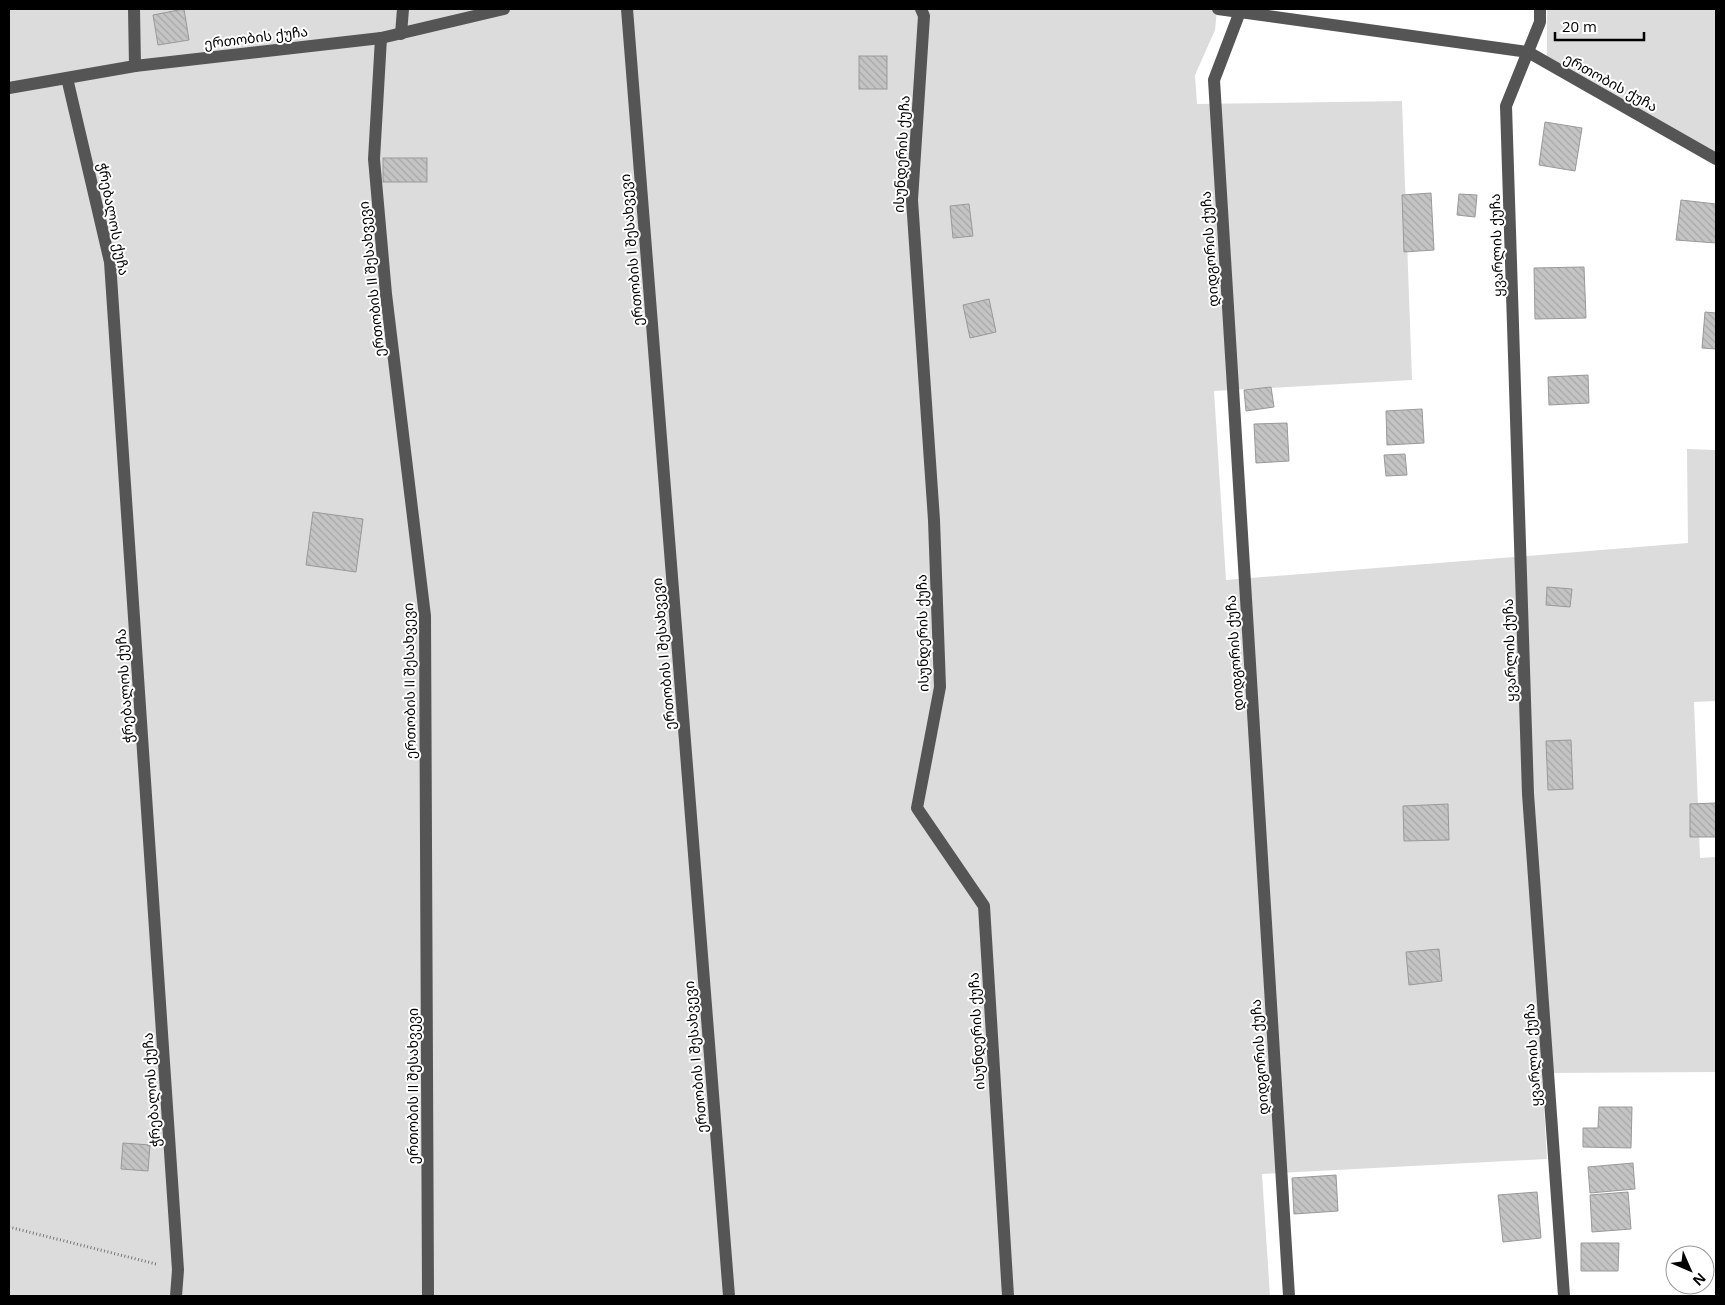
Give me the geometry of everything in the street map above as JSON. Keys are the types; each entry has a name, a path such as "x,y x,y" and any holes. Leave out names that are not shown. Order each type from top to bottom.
{"street":[{"path":"134,9 135,66"},
{"path":"401,34 403,9"},
{"name":"ერთობის ქუჩა","path":"9,88 135,66 381,38 504,9"},
{"name":"ერთობის I შესახვევი","path":"627,9 729,1296"},
{"name":"ისუნდერის ქუჩა","path":"921,9 924,16 912,200 934,520 940,687 917,808 984,906 1008,1296"},
{"name":"ერთობის ქუჩა","path":"1218,9 1528,52 1716,159"},
{"name":"ყვარლის ქუჩა","path":"1540,9 1540,22 1506,106 1528,794 1564,1296"},
{"name":"დიდგორის ქუჩა","path":"1241,11 1214,80 1289,1296"},
{"name":"ერთობის II შესახვევი","path":"381,38 374,159 386,294 425,616 428,1296"},
{"name":"ჭრებალოს ქუჩა","path":"67,78 110,262 178,1270 176,1296"}],"path":[{"path":"9,1227 178,1270"}],"shaded area":[{"path":"9,9 1217,9 1215,30 1195,75 1197,104 1402,101 1412,380 1214,391 1226,580 1688,543 1687,449 1716,450 1716,701 1694,702 1700,858 1716,857 1716,1072 1542,1073 1547,1159 1262,1174 1270,1296 9,1296"},
{"path":"1547,9 1716,9 1716,154 1547,63"}],"building":[{"path":"184,9 189,40 158,45 153,15"},
{"path":"859,56 887,56 887,89 859,89"},
{"path":"1545,122 1582,128 1575,171 1539,165"},
{"path":"383,158 427,158 427,182 383,182"},
{"path":"1431,193 1434,250 1404,252 1402,195"},
{"path":"1459,194 1477,195 1475,217 1457,215"},
{"path":"1681,200 1716,204 1716,243 1676,240"},
{"path":"969,204 973,236 953,238 950,206"},
{"path":"1584,267 1586,318 1535,319 1534,268"},
{"path":"989,299 996,332 970,338 963,305"},
{"path":"1705,312 1716,313 1716,349 1702,348"},
{"path":"1588,375 1589,403 1549,405 1548,377"},
{"path":"1271,387 1274,407 1246,411 1244,390"},
{"path":"1422,409 1424,443 1387,445 1386,411"},
{"path":"1287,423 1289,461 1256,463 1254,424"},
{"path":"1405,454 1407,475 1386,476 1384,455"},
{"path":"313,512 363,519 356,572 306,565"},
{"path":"1547,587 1572,589 1570,607 1546,605"},
{"path":"1571,740 1573,789 1548,790 1546,741"},
{"path":"1716,803 1716,837 1690,837 1690,804"},
{"path":"1448,804 1449,840 1404,841 1403,806"},
{"path":"1439,949 1442,981 1409,985 1406,952"},
{"path":"1599,1107 1632,1107 1631,1148 1583,1147 1583,1128 1598,1128"},
{"path":"123,1143 150,1145 148,1171 121,1169"},
{"path":"1633,1163 1635,1189 1590,1193 1588,1167"},
{"path":"1336,1175 1338,1211 1294,1214 1292,1178"},
{"path":"1537,1192 1541,1238 1503,1242 1498,1195"},
{"path":"1628,1192 1631,1229 1592,1232 1590,1195"},
{"path":"1581,1243 1619,1243 1618,1271 1581,1271"}]}
